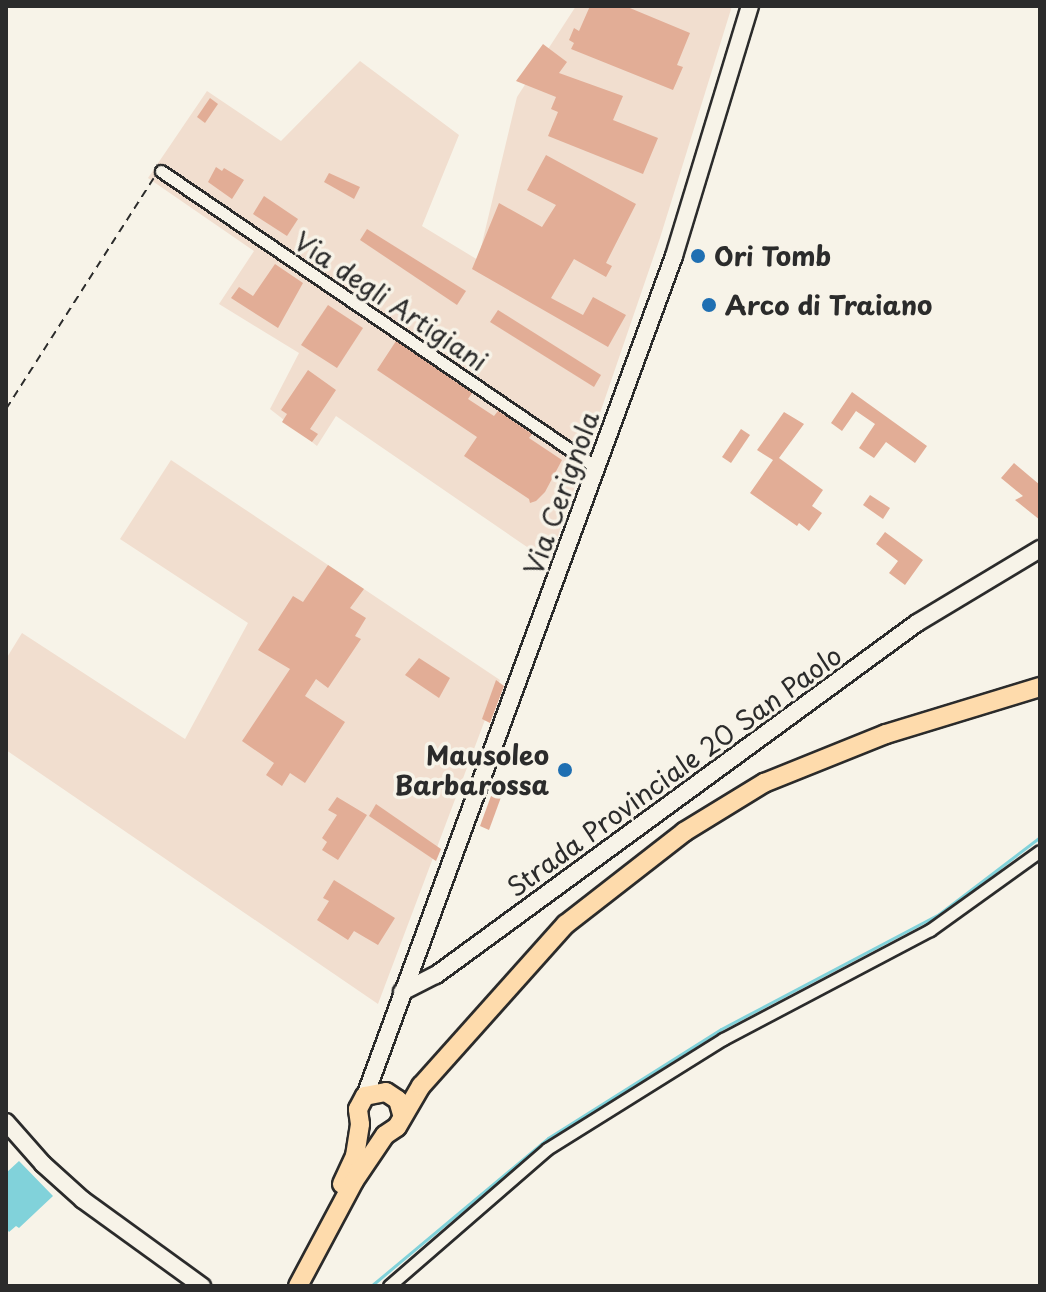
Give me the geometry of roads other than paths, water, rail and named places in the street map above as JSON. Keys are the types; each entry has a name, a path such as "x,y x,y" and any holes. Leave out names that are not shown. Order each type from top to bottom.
{"main road":[{"path":"298,1286 354,1181 385,1135 397,1127 421,1086 566,924 684,832 764,783 886,734 1040,687"},
{"path":"284,1286 339,1192 355,1156 360,1124 358,1109 365,1096 421,1086"},
{"path":"390,1093 402,1114"},
{"path":"360,1124 371,1134 385,1135"}],"street":[{"name":"Via Cerignola","path":"402,992 674,256 750,6"},
{"name":"Via degli Artigiani","path":"161,171 597,468"},
{"name":"Strada Provinciale 20 San Paolo","path":"402,992 436,975 917,623 1040,549"},
{"path":"389,1286 547,1149 723,1039 930,930 1040,851"},
{"path":"365,1096 402,992"},
{"path":"377,1064 376,1078 390,1093"},
{"path":"6,1122 43,1164 83,1200 202,1286"}],"water":[{"path":"19,1161 53,1196 19,1228 16,1226 9,1232 6,1228 6,1173"}],"waterway":[{"path":"371,1286 548,1138 721,1029 939,914 1040,837"}],"place":[{"name":"Ori Tomb","path":"698,256"},
{"name":"Arco di Traiano","path":"709,305"},
{"name":"Mausoleo Barbarossa","path":"565,770"}]}
